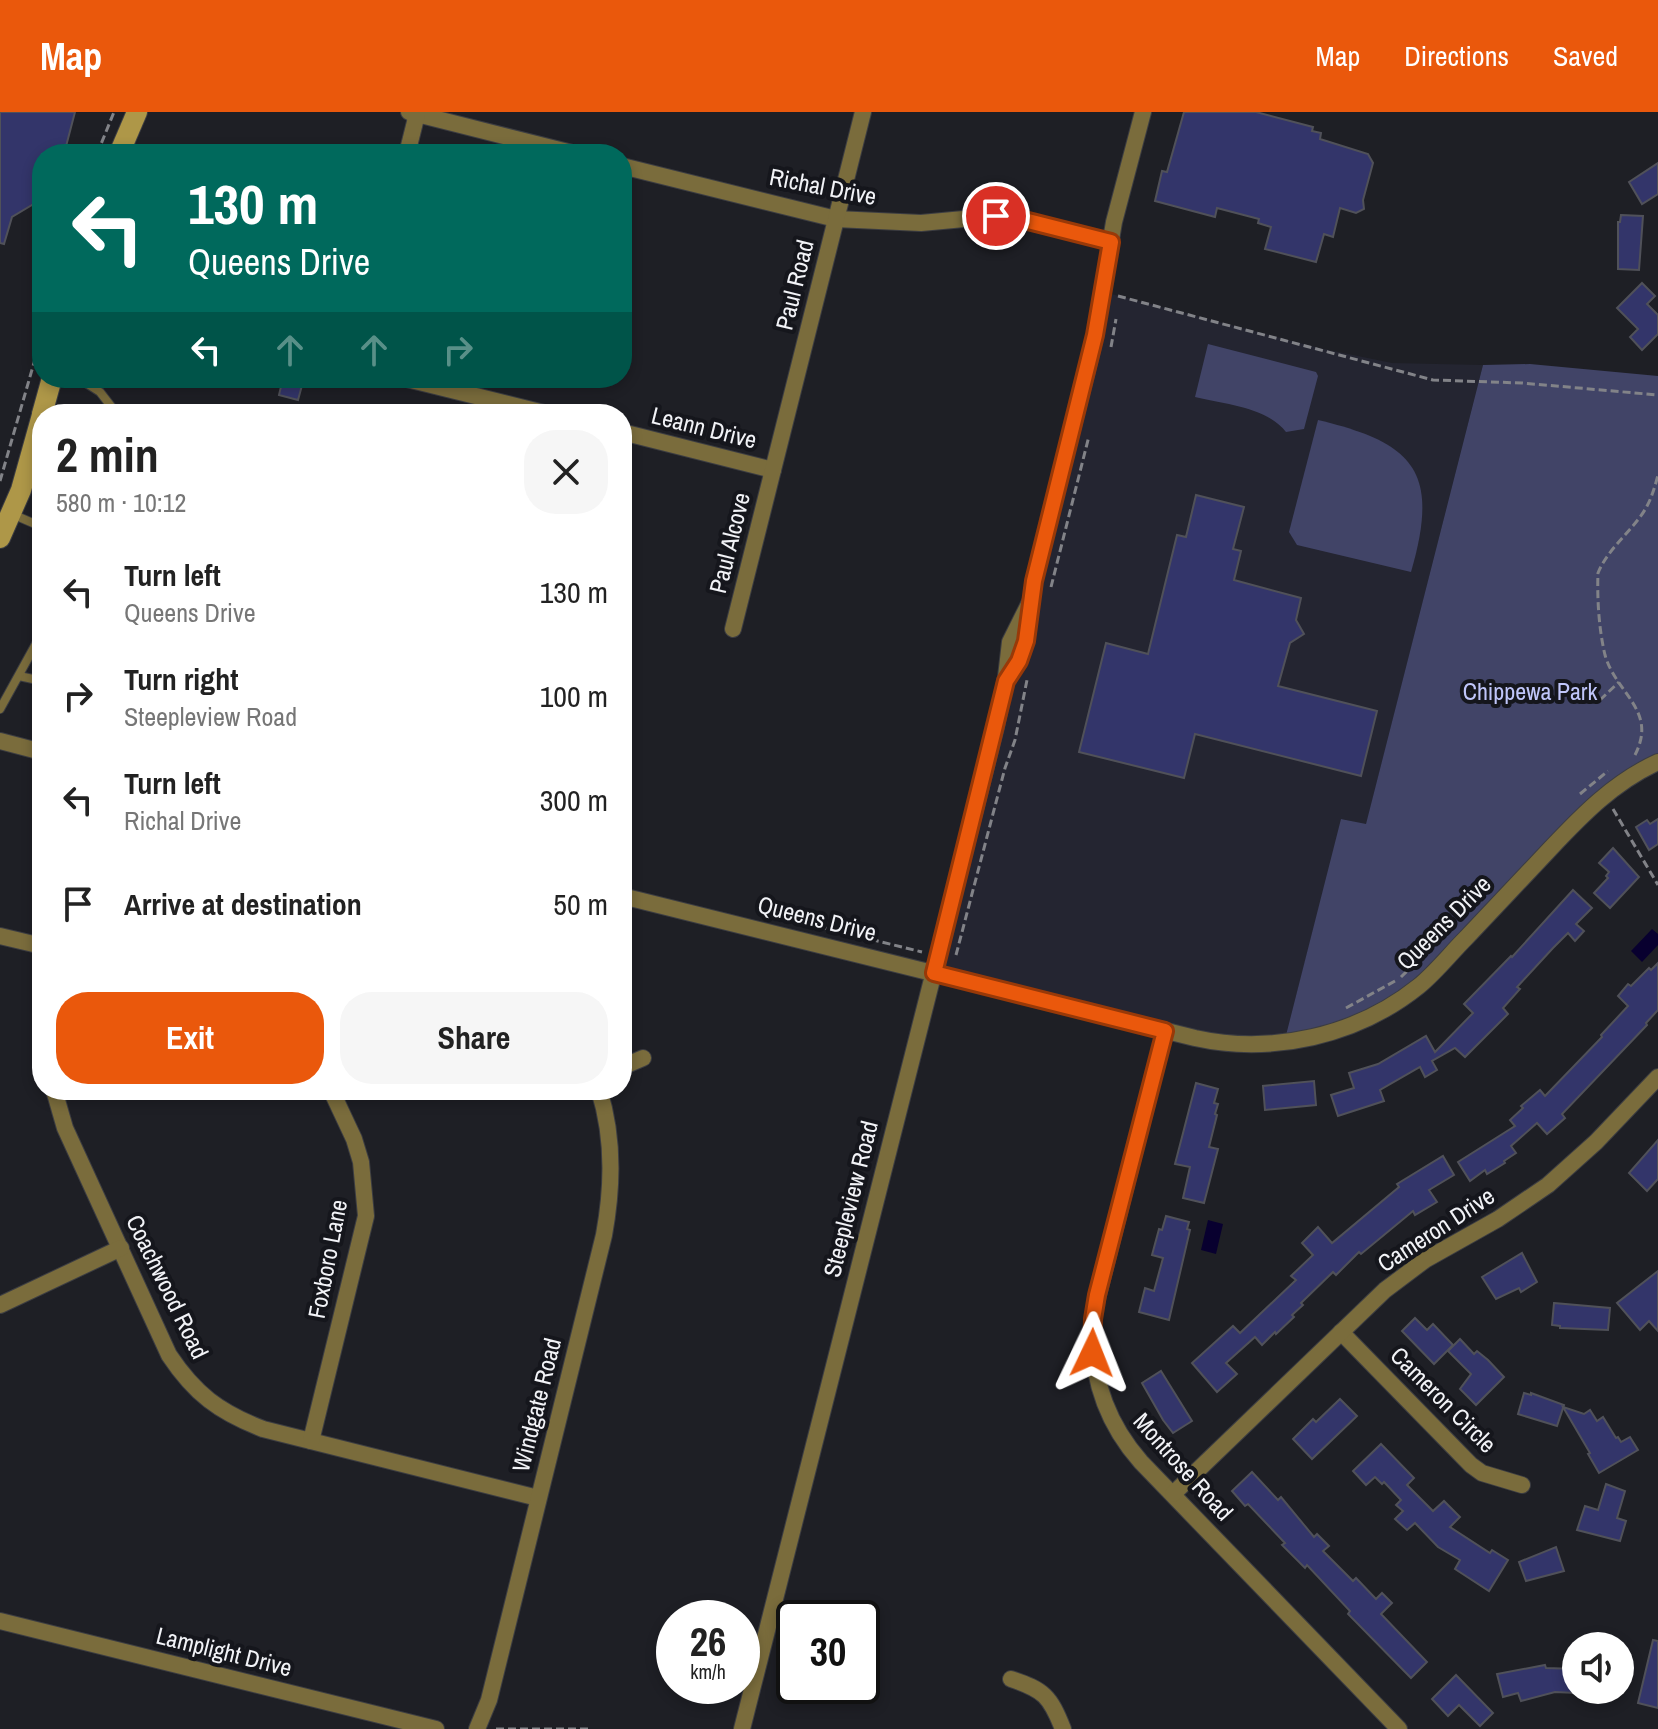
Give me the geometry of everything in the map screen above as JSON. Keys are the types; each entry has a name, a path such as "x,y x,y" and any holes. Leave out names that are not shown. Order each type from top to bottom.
{"street":[{"path":"123,144 137,112"},
{"name":"Paul Road","path":"773,470 863,112"},
{"name":"Steepleview Road","path":"742,1729 1006,681 1011,636 1030,602 1095,335 1111,242 1143,112"},
{"path":"408,144 413,113 536,144"},
{"name":"Richal Drive","path":"632,168 836,219 921,223 996,216 1111,242"},
{"path":"443,388 508,404"},
{"name":"Leann Drive","path":"632,435 773,470"},
{"path":"0,538 32,452"},
{"name":"Paul Alcove","path":"733,629 773,470"},
{"path":"0,741 32,749"},
{"name":"Queens Drive","path":"632,898 1206,1041 1265,1045 1327,1033 1369,1017 1425,980 1604,795 1658,762"},
{"path":"0,936 32,944"},
{"name":"Montrose Road","path":"1165,1031 1097,1295 1092,1337 1097,1381 1112,1423 1132,1452 1399,1729"},
{"path":"632,1063 643,1058"},
{"name":"Cameron Drive","path":"1173,1494 1385,1290 1425,1260 1498,1219 1563,1173 1658,1077"},
{"name":"Coachwood Road","path":"57,1100 65,1128 169,1355 195,1389 214,1405 243,1421 311,1441 538,1498"},
{"name":"Foxboro Lane","path":"311,1441 366,1216 361,1162 336,1100"},
{"name":"Windgate Road","path":"477,1729 489,1700 609,1209 611,1153 602,1100"},
{"path":"0,1305 121,1248"},
{"name":"Cameron Circle","path":"1341,1332 1471,1465 1482,1473 1522,1485"},
{"name":"Lamplight Drive","path":"0,1621 436,1729"},
{"path":"1011,1679 1037,1688 1053,1706 1063,1729"}],"lane":[{"path":"94,388 109,404"},
{"path":"11,514 32,523"},
{"path":"0,709 32,651"},
{"path":"19,676 32,679"}],"path":[{"path":"101,144 114,112"},
{"path":"1118,296 1433,380 1522,383 1658,395"},
{"path":"0,481 32,370"},
{"path":"1065,535 1090,433"},
{"path":"1634,758 1644,734 1644,721 1640,709 1609,667 1598,573 1603,562 1642,515 1651,499 1658,475"},
{"path":"1600,700 1619,682"},
{"path":"1579,795 1618,764"},
{"path":"954,959 1005,768"},
{"path":"1596,779 1658,885"},
{"path":"1339,1011 1400,978 1446,933"},
{"path":"495,1729 592,1729"}],"shaded area":[{"path":"1104,292 1319,348 1392,363 1483,365 1366,825 1342,819 1284,1043 1254,1045 934,973"},
{"path":"1652,929 1658,934 1658,945 1642,962 1631,951"},
{"path":"1208,1220 1223,1224 1216,1254 1201,1250"}],"green space":[{"path":"1208,344 1316,372 1318,376 1304,429 1286,432 1257,412 1195,397"},
{"name":"Chippewa Park","path":"1530,364 1658,376 1658,762 1638,772 1405,996 1284,1043 1341,819 1366,824 1483,365"},
{"path":"1318,420 1378,439 1398,452 1412,467 1420,486 1422,509 1411,572 1297,545 1289,532"}],"building":[{"path":"0,112 75,112 67,144 32,144 32,205 12,217 4,244 0,243"},
{"path":"1184,112 1256,112 1313,127 1312,131 1321,133 1320,139 1368,154 1373,163 1363,200 1364,209 1356,213 1340,208 1333,237 1324,234 1316,262 1265,249 1271,227 1258,223 1259,219 1217,208 1215,217 1155,201 1162,171 1167,172"},
{"path":"1658,163 1658,194 1642,204 1629,182"},
{"path":"1621,215 1643,216 1639,270 1618,269 1618,222"},
{"path":"1642,283 1655,296 1647,304 1658,315 1658,334 1642,350 1630,337 1638,329 1617,308"},
{"path":"281,388 301,388 298,400 279,395"},
{"path":"1196,495 1244,507 1233,549 1241,551 1234,580 1301,598 1296,620 1304,634 1290,643 1278,686 1377,711 1361,776 1195,734 1184,778 1079,752 1106,643 1148,654 1177,535 1186,537"},
{"path":"1658,819 1658,844 1649,850 1636,827 1647,820 1650,824"},
{"path":"1613,848 1639,877 1610,908 1594,893 1608,878 1609,872 1599,863"},
{"path":"1573,890 1592,908 1576,924 1584,931 1575,941 1568,933 1553,948 1517,987 1520,989 1503,1008 1508,1014 1465,1057 1455,1048 1432,1061 1437,1070 1425,1077 1420,1067 1380,1090 1384,1101 1338,1116 1331,1095 1354,1088 1349,1073 1378,1064 1426,1036 1435,1052 1473,1013 1464,1004"},
{"path":"1658,963 1658,1010 1647,1025 1562,1114 1565,1118 1547,1134 1537,1123 1511,1146 1516,1153 1505,1163 1487,1174 1485,1170 1470,1181 1458,1162 1515,1126 1510,1120 1523,1108 1521,1106 1540,1090 1545,1096 1628,1006 1618,996 1628,984 1631,986"},
{"path":"1314,1081 1316,1105 1265,1110 1263,1086"},
{"path":"1196,1083 1218,1089 1214,1103 1218,1104 1217,1115 1209,1147 1218,1149 1204,1203 1183,1198 1190,1167 1175,1164"},
{"path":"1658,1140 1658,1179 1647,1191 1629,1173"},
{"path":"1443,1156 1454,1175 1429,1190 1437,1202 1415,1215 1413,1211 1361,1254 1359,1252 1336,1275 1333,1272 1301,1303 1303,1305 1292,1315 1294,1317 1262,1345 1255,1337 1226,1363 1237,1374 1217,1392 1192,1363 1233,1326 1240,1333 1296,1280 1291,1276 1313,1255 1302,1243 1318,1227 1332,1243 1399,1187 1397,1184"},
{"path":"1166,1216 1189,1222 1187,1229 1190,1230 1169,1320 1139,1312 1145,1288 1154,1291 1163,1258 1152,1255"},
{"path":"1522,1253 1537,1282 1521,1292 1519,1288 1496,1299 1482,1277"},
{"path":"1658,1271 1658,1331 1649,1321 1640,1330 1617,1303"},
{"path":"1554,1303 1610,1308 1608,1330 1552,1325"},
{"path":"1415,1318 1427,1330 1433,1324 1453,1345 1434,1364 1402,1331"},
{"path":"1460,1339 1474,1354 1477,1351 1488,1360 1504,1377 1476,1405 1460,1389 1471,1374 1448,1351"},
{"path":"1161,1371 1192,1421 1173,1433 1142,1383"},
{"path":"1524,1393 1564,1405 1557,1426 1518,1414"},
{"path":"1340,1399 1357,1416 1312,1459 1293,1439"},
{"path":"1563,1407 1584,1414 1590,1410 1597,1421 1603,1417 1616,1438 1621,1442 1630,1437 1638,1450 1599,1473"},
{"path":"1381,1444 1414,1478 1407,1485 1433,1511 1444,1501 1460,1517 1450,1527 1490,1553 1492,1550 1508,1560 1489,1591 1455,1569 1460,1560 1438,1547 1415,1523 1407,1530 1395,1519 1403,1511 1396,1505 1401,1500 1384,1482 1382,1484 1375,1477 1366,1485 1353,1471"},
{"path":"1252,1472 1278,1500 1281,1497 1314,1537 1317,1534 1329,1546 1323,1551 1353,1581 1356,1578 1376,1599 1382,1593 1392,1603 1381,1614 1427,1662 1411,1678 1348,1614 1350,1611 1307,1565 1305,1568 1282,1545 1285,1543 1232,1491"},
{"path":"1606,1484 1625,1491 1617,1518 1626,1521 1620,1541 1577,1530 1585,1506 1598,1510"},
{"path":"1556,1547 1564,1571 1526,1581 1519,1562"},
{"path":"1653,1640 1658,1641 1658,1708 1638,1703"},
{"path":"1545,1665 1546,1668 1562,1669 1562,1692 1521,1701 1518,1693 1503,1697 1497,1674"},
{"path":"1456,1675 1493,1713 1480,1726 1459,1705 1448,1716 1432,1699"}],"route":[{"path":"996,216 1111,242 1101,310 1034,581 1026,641 1019,661 1006,681 934,973 1165,1031 1097,1295 1092,1353"}]}
